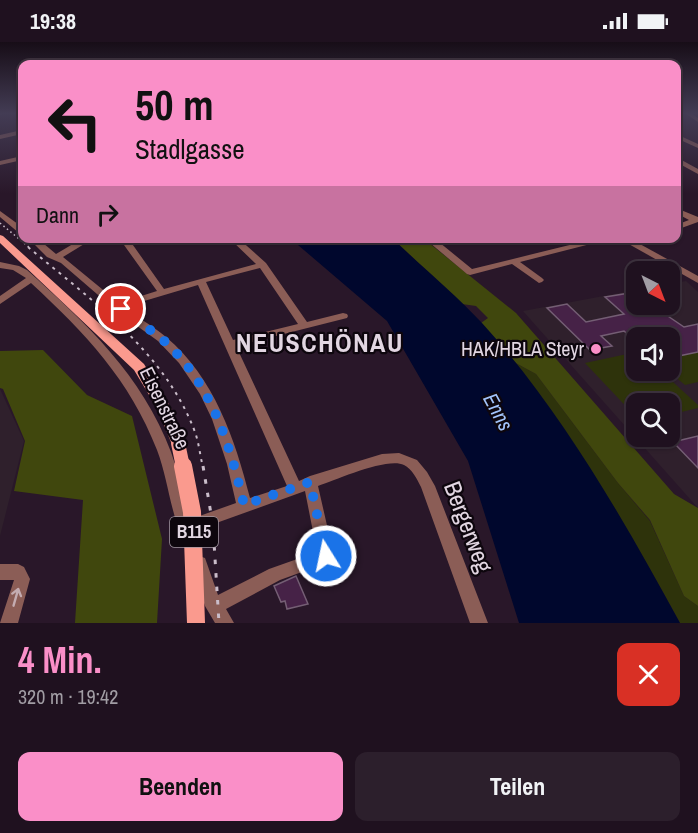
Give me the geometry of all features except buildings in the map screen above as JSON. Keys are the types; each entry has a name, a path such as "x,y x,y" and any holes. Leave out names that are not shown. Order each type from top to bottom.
{"main road":[{"name":"Eisenstraße","path":"0,238 134,362 155,391 178,443 192,512 196,623"}],"street":[{"path":"681,146 698,146"},
{"path":"0,163 18,159"},
{"path":"681,162 698,172"},
{"path":"681,212 697,219"},
{"path":"0,213 18,228"},
{"path":"681,226 697,219"},
{"path":"37,243 172,349 200,383 223,430 244,505"},
{"path":"57,257 81,243"},
{"path":"127,243 162,292"},
{"path":"239,243 263,265 304,325"},
{"path":"434,243 470,272 589,243"},
{"path":"631,243 698,280"},
{"path":"514,261 539,280"},
{"name":"Eisenstraße","path":"0,265 15,268 32,279 105,349 135,389 165,453 185,527 214,606 225,623"},
{"path":"118,306 201,280 263,265"},
{"path":"0,301 19,285 32,279"},
{"path":"201,280 229,344 302,484 326,556 275,574 214,606"},
{"path":"229,344 344,316"},
{"name":"Bergerweg","path":"302,484 371,462 401,458 417,467 428,486 478,623"},
{"path":"185,527 302,484"},
{"path":"0,572 18,572 22,579 9,623"}],"shaded area":[{"name":"HAK/HBLA Steyr","path":"686,281 698,292 698,508 644,447 680,447 680,393 626,393 626,427 523,311 626,292 626,315 680,315 680,282"},
{"path":"0,389 24,441 0,536"}],"green space":[{"path":"397,243 429,243 516,313 626,439 626,447 633,447 674,494 698,508 698,606 684,596 650,520 618,483 536,374 512,361 481,323 488,318 476,306 462,304"},
{"path":"43,350 87,395 132,416 162,539 157,623 75,623 83,500 14,491 25,441 3,389 0,388 0,351"},
{"path":"698,352 698,382 685,385 680,381 680,356"},
{"path":"626,354 626,381 672,381 698,405 698,408 680,412 680,393 626,393 626,406 585,363"},
{"path":"512,361 536,374 618,483 650,521 684,596 698,606 698,623 680,623 602,488 559,423"}],"water":[{"name":"Enns","path":"296,243 397,243 471,312 511,357 565,429 614,506 680,623 519,623 468,461 387,321"}],"railway":[{"path":"0,223 18,238"},
{"path":"24,243 30,248"},
{"path":"28,247 101,308 146,352 182,403 198,441 203,467"},
{"path":"203,466 213,526 219,623"}],"place":[{"name":"HAK/HBLA Steyr","path":"596,349"}],"district":[{"name":"NEUSCHÖNAU","path":"320,343"}],"route":[{"path":"121,309 162,339 183,360 200,383 223,430 244,505 310,482 315,496 326,556"}]}
